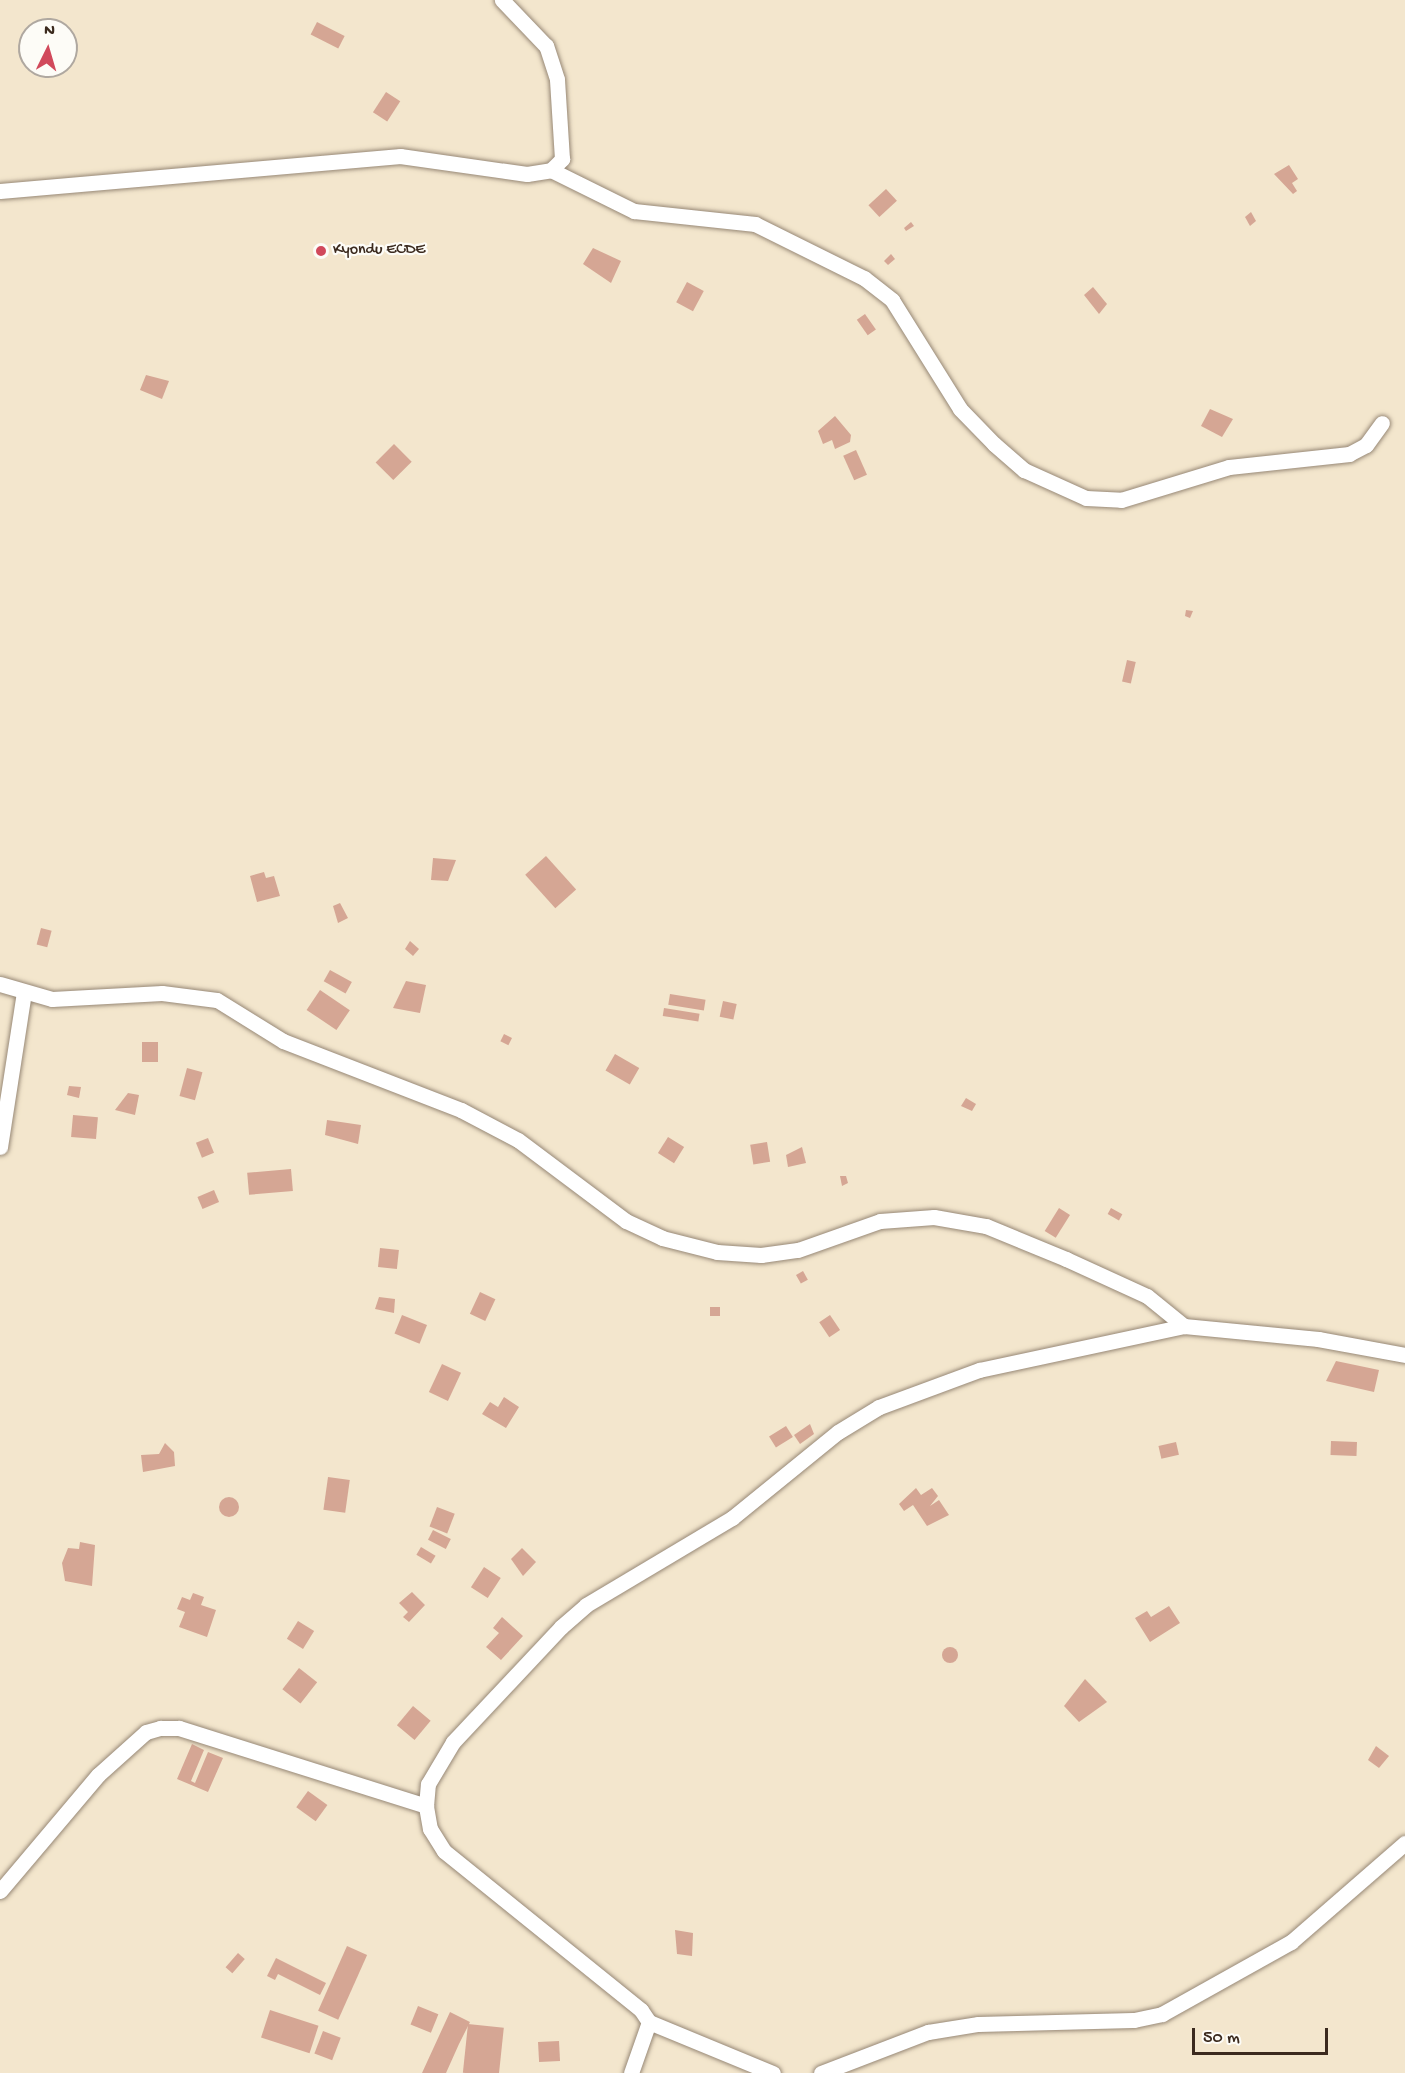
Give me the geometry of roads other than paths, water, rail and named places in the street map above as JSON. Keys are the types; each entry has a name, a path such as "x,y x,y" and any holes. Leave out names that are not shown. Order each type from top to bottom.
{"street":[{"path":"502,0 546,46 557,79 562,159 551,170"},
{"path":"0,191 400,156 526,174 551,170 634,211 755,224 864,278 892,300 960,409 994,444 1024,470 1086,498 1120,500 1229,467 1349,454 1366,445 1382,423"},
{"path":"0,984 24,992 83,1001 162,993 217,1000 283,1041 499,1130 626,1221 663,1238 717,1252 761,1255 798,1250 880,1221 934,1217 986,1226 1066,1259 1147,1296 1185,1326"},
{"path":"0,1147 24,992"},
{"path":"773,2073 649,2022 625,1994 444,1851 430,1828 426,1806 428,1784 453,1742 561,1627 586,1605 732,1518 838,1432 879,1407 979,1370 1185,1326 1317,1339 1405,1355"},
{"path":"0,1891 98,1775 146,1732 160,1728 179,1728 426,1806"},
{"path":"821,2073 938,2031 1162,2014 1291,1942 1405,1843"},
{"path":"631,2073 649,2022"}],"place":[{"name":"Kyondu ECDE","path":"321,251"}]}
